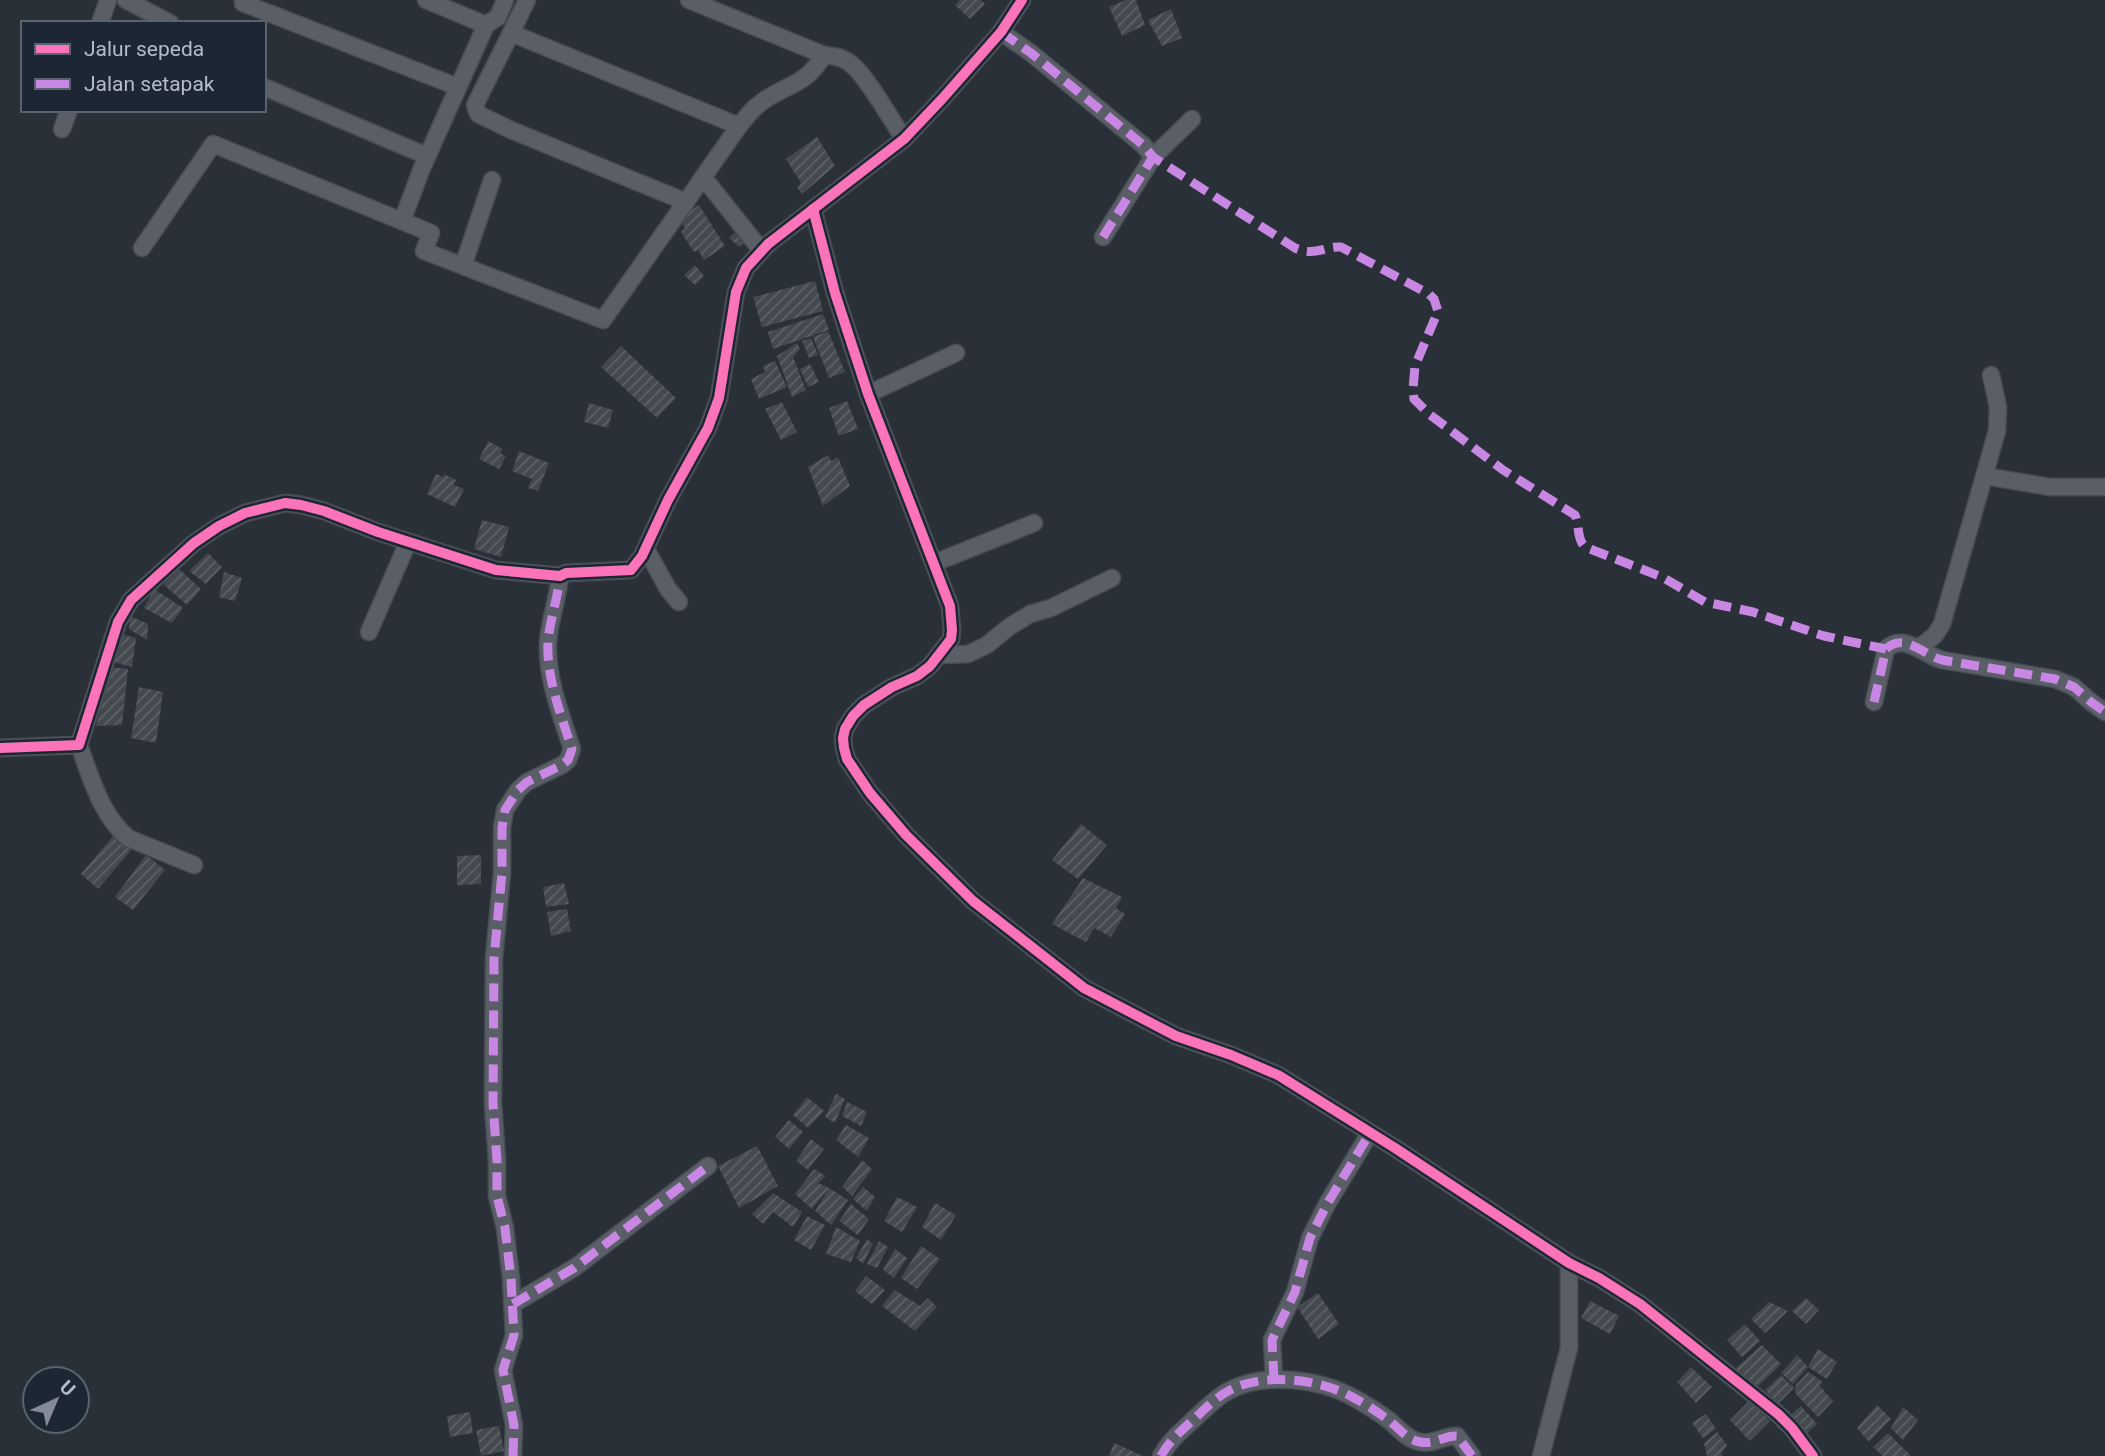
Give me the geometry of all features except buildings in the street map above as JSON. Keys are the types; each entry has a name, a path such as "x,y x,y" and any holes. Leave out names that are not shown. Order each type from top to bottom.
{"street":[{"path":"101,21 108,0"},
{"path":"125,0 166,21"},
{"path":"243,0 243,3 458,87"},
{"path":"426,0 486,24"},
{"path":"402,221 427,156 486,24 498,17 505,0"},
{"path":"527,0 475,105 476,111 481,117 686,202"},
{"path":"689,0 824,55 840,57 856,68 904,139"},
{"path":"194,865 128,838 122,832 107,814 97,795 79,746 122,613 131,600 194,543 219,526 245,513 285,503 324,511 496,570 560,576 566,573 631,570 646,549 672,491 708,428 719,398 736,292 746,268 761,250 904,139 1001,32 1022,0"},
{"path":"1001,32 1031,53 1143,145 1153,157"},
{"path":"511,33 739,126"},
{"path":"142,248 213,144 430,233 424,251 603,320 739,126 757,105 808,76 824,55"},
{"path":"266,89 427,156"},
{"path":"62,129 68,112"},
{"path":"1103,237 1153,157 1192,119"},
{"path":"703,177 761,250"},
{"path":"463,266 492,180"},
{"path":"813,209 835,293 868,394 934,563 952,617 951,639 930,666 864,705 845,729 844,748 848,759 870,793 906,835 973,901 1084,988 1176,1036 1278,1075 1569,1263 1599,1278 1651,1312 1779,1413 1813,1456"},
{"path":"868,394 956,354"},
{"path":"1919,648 1935,635 1942,624 1985,476 1999,418 1991,375"},
{"path":"1985,476 2050,487 2105,487"},
{"path":"934,563 1034,523"},
{"path":"369,632 408,542"},
{"path":"646,549 668,589 679,602"},
{"path":"513,1456 514,1425 503,1370 514,1335 505,1227 497,1196 493,1104 494,958 505,810 517,790 527,782 562,765 571,755 572,749 551,676 548,645 551,620 559,596 560,576"},
{"path":"939,655 968,654 987,645 1030,614 1051,608 1112,578"},
{"path":"1874,702 1886,649 1901,642 1942,660 2067,683 2105,712"},
{"path":"0,748 79,746"},
{"path":"1274,1379 1272,1340 1295,1292 1310,1238 1327,1204 1370,1133"},
{"path":"513,1304 574,1268 708,1166"},
{"path":"1541,1456 1569,1348 1569,1263"},
{"path":"1161,1456 1169,1442 1229,1390 1247,1383 1274,1379 1332,1387 1354,1398 1420,1442 1457,1436 1472,1456"}],"marked path":[{"path":"1001,32 1031,53 1143,145 1153,157 1295,248 1309,252 1341,247 1429,294 1438,311 1415,366 1414,399 1429,414 1503,470 1575,515 1580,540 1585,547 1662,577 1705,602 1753,612 1824,636 1886,649"},
{"path":"1103,237 1153,157"},
{"path":"513,1456 514,1425 503,1370 514,1335 505,1228 497,1196 493,1104 494,958 505,810 518,790 527,782 562,765 568,760 572,749 555,696 548,655 549,633 560,576"},
{"path":"1874,702 1886,649 1900,643 1914,646 1942,660 2055,679 2074,687 2105,712"},
{"path":"1274,1379 1272,1340 1295,1292 1310,1238 1327,1204 1370,1133"},
{"path":"513,1304 574,1268 708,1166"},
{"path":"1161,1456 1179,1433 1225,1393 1244,1384 1275,1380 1309,1382 1341,1391 1359,1400 1416,1441 1425,1443 1457,1436 1472,1456"}],"cycle path":[{"path":"0,748 79,745 118,622 131,600 194,543 245,513 285,503 301,505 496,570 560,576 566,573 631,570 642,556 668,500 708,428 719,398 736,292 746,268 768,244 904,139 1001,32 1022,0"},
{"path":"813,209 835,293 868,394 950,606 951,639 930,666 864,705 845,729 843,738 847,759 870,793 906,835 973,901 1084,988 1176,1036 1278,1075 1395,1148 1569,1263 1640,1304 1778,1414 1813,1456"}]}
